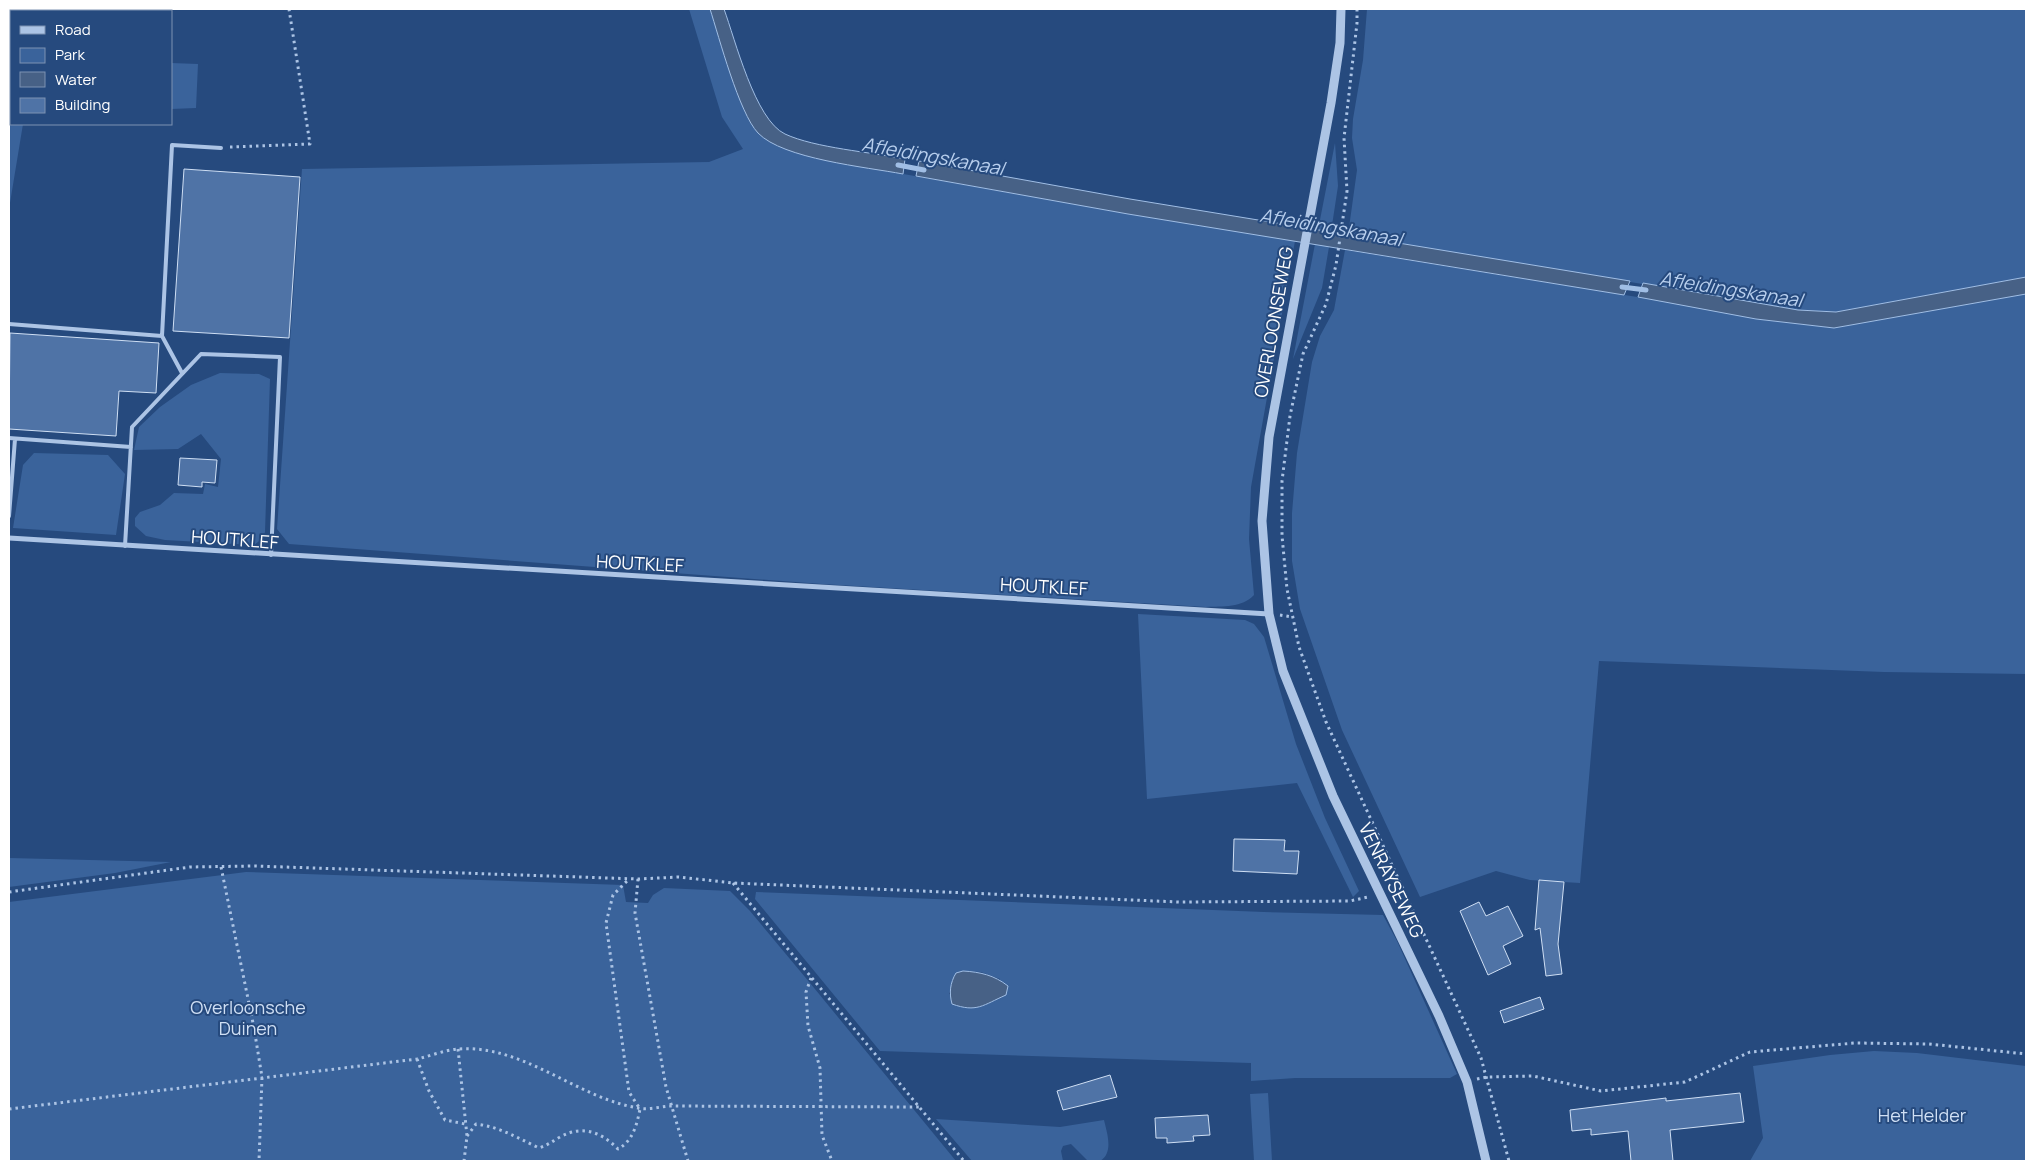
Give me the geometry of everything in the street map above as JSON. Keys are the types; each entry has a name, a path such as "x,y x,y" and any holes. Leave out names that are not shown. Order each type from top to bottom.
{"street":[{"name":"OVERLOONSEWEG","path":"1269,614 1262,521 1268,447 1308,219 1331,103 1340,43 1341,9"},
{"name":"HOUTKLEF","path":"9,538 1269,614"},
{"name":"VENRAYSEWEG","path":"1269,614 1283,671 1333,796 1383,895 1439,1016 1467,1082 1486,1161"}],"lane":[{"path":"182,373 162,336 172,145 221,148"},
{"path":"9,324 162,336"},
{"path":"125,546 132,427 200,354 280,356 271,555"},
{"path":"9,438 131,447"},
{"path":"9,516 15,439"}],"path":[{"path":"221,148 310,144 289,9"},
{"name":"OVERLOONSEWEG","path":"1292,617 1282,536 1282,481 1290,416 1303,354 1326,304 1336,265 1347,191 1344,138 1357,9"},
{"name":"VENRAYSEWEG","path":"1292,617 1299,647 1326,722 1449,986 1486,1077 1509,1161"},
{"path":"9,892 190,867 255,866 629,879 679,877 734,883 1180,902 1350,901 1383,895"},
{"path":"222,867 262,1077 259,1161"},
{"path":"467,1136 476,1124 490,1126 511,1133 539,1148 551,1144 561,1136 576,1132 595,1132 618,1149 625,1145 636,1128 640,1109 629,1092 606,923 613,895 629,879"},
{"path":"638,879 635,912 666,1087 688,1161"},
{"path":"734,883 964,1161"},
{"path":"812,977 806,992 806,1008 808,1026 820,1068 822,1135 832,1161"},
{"path":"1486,1077 1533,1076 1600,1091 1685,1082 1750,1052 1855,1043 1929,1044 2026,1054"},
{"path":"9,1109 417,1059 458,1049 488,1050 520,1061 616,1102 640,1109 673,1106 920,1107"},
{"path":"458,1049 467,1136 464,1161"},
{"path":"417,1059 429,1091 445,1120 465,1124"}],"green space":[{"path":"689,9 710,9 745,113 777,146 814,158 1128,214 1295,241 1251,487 1249,539 1254,595 1238,604 1206,607 822,584 289,544 277,529 302,169 709,162 743,149 722,117"},
{"path":"1367,9 2026,9 2026,277 1836,312 1798,310 1348,235 1357,170 1352,138 1353,119 1363,60"},
{"path":"9,54 10,125 23,125 9,209"},
{"path":"172,63 198,64 196,108 172,109"},
{"path":"1335,143 1338,186 1331,232 1318,230"},
{"path":"1315,244 1329,247 1322,288 1293,359"},
{"path":"1345,250 1693,306 1756,319 1834,328 2026,294 2026,674 1884,672 1599,661 1580,883 1530,880 1496,871 1420,897 1342,730 1300,609 1292,561 1292,513 1297,453 1312,362 1320,336 1334,310"},
{"path":"220,373 259,374 270,379 265,532 262,539 254,545 165,540 146,536 135,526 135,518 140,512 160,505 174,493 203,494 205,484 218,487 221,459 201,434 178,449 134,450 139,427 160,407 191,385"},
{"path":"34,453 108,455 125,474 116,535 13,528 23,465"},
{"path":"1138,614 1245,620 1254,624 1264,637 1296,744 1325,818 1359,891 1353,897 1297,783 1147,799"},
{"path":"9,858 171,862 115,873 9,887"},
{"name":"Overloonsche Duinen","path":"246,872 623,885 626,902 648,903 653,895 664,888 730,891 750,911 956,1161 9,1161 9,902"},
{"path":"756,892 1383,915 1397,941 1457,1074 1450,1078 1295,1078 1251,1081 1251,1063 880,1051 755,899","holes":["963,971 981,972 1000,979 990,1002 979,1007 949,994 952,985"]},
{"name":"Het Helder","path":"1874,1051 1917,1053 2026,1066 2026,1161 1750,1161 1763,1138 1753,1066"},
{"path":"1268,1093 1272,1161 1254,1161 1250,1094"},
{"path":"936,1119 1060,1127 1104,1120 1108,1137 1108,1148 1107,1153 1100,1161 1088,1161 1071,1144 1063,1146 1061,1151 1063,1161 972,1161"}],"water":[{"path":"710,9 724,9 747,78 764,113 774,126 785,134 812,143 905,159 903,174 805,156 770,142 758,133 751,123 737,92"},
{"path":"919,161 1130,199 1630,281 1624,295 1128,214 916,176"},
{"path":"2026,277 2026,294 1834,328 1756,319 1638,297 1643,283 1798,310 1836,312"},
{"path":"963,971 981,973 997,979 1008,986 1006,995 974,1008 952,1004 950,992 952,981 956,973"}],"building":[{"path":"184,169 300,177 289,338 173,331"},
{"path":"10,333 159,343 156,393 119,391 116,436 9,429"},
{"path":"180,458 217,460 215,483 202,482 202,487 178,485"},
{"path":"1234,839 1285,840 1284,851 1299,851 1297,874 1233,871"},
{"path":"1539,880 1564,882 1558,944 1562,974 1546,976 1540,928 1535,930"},
{"path":"1479,902 1486,916 1508,906 1523,936 1503,946 1511,964 1488,975 1460,911"},
{"path":"1540,997 1544,1009 1504,1023 1500,1011"},
{"path":"1110,1075 1117,1097 1063,1110 1057,1091"},
{"path":"1740,1093 1744,1122 1670,1130 1673,1161 1631,1161 1628,1131 1591,1135 1591,1129 1572,1131 1570,1110 1666,1098 1666,1101"},
{"path":"1208,1115 1210,1135 1193,1136 1194,1141 1167,1143 1167,1138 1156,1138 1155,1118"}],"waterway":[{"name":"Afleidingskanaal","path":"898,165 924,170"},
{"name":"Afleidingskanaal","path":"1622,287 1646,290"}]}
